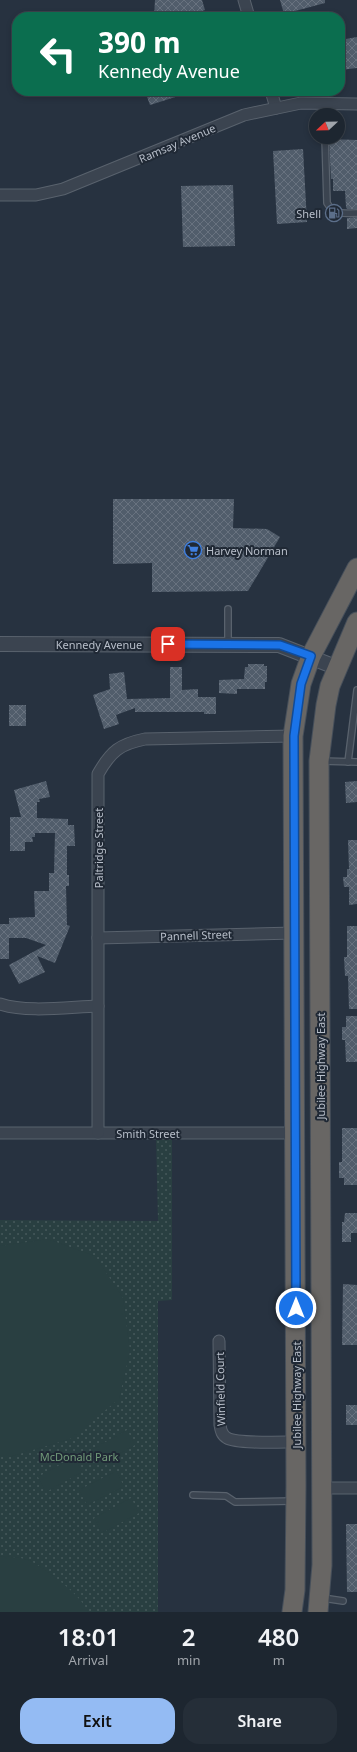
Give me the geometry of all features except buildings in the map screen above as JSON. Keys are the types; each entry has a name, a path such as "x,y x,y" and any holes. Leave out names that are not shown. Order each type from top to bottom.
{"highway":[{"name":"Jubilee Highway East","path":"292,1612 295,1590 296,1501 294,736 301,684 311,656 357,568"},
{"name":"Jubilee Highway East","path":"318,1604 322,1565 319,761 326,705 330,686 357,622"},
{"path":"294,1027 320,1027"},
{"path":"296,1218 320,1217"},
{"path":"296,1412 321,1412"},
{"path":"295,1590 318,1604"}],"street":[{"path":"244,0 248,12"},
{"path":"272,96 276,108"},
{"name":"Ramsay Avenue","path":"0,195 36,195 63,189 244,115 301,103 357,104"},
{"name":"Kennedy Avenue","path":"0,644 280,645 311,656 338,668"},
{"name":"Paltridge Street","path":"98,1133 98,774 115,749 129,742 145,739 294,736"},
{"name":"Pannell Street","path":"98,938 294,933"},
{"path":"0,1004 24,1009 98,1006"},
{"name":"Smith Street","path":"0,1133 295,1133"},
{"name":"Winfield Court","path":"219,1341 220,1425 222,1433 228,1438 247,1441 296,1442"},
{"path":"322,1488 357,1488"}],"lane":[{"path":"325,144 327,203 332,211 338,213 357,213"},
{"path":"228,609 228,644"},
{"path":"348,762 357,690"},
{"path":"319,761 357,762"},
{"path":"193,1494 226,1496 235,1502 296,1501"},
{"path":"318,1604 343,1601"}],"green space":[{"name":"McDonald Park","path":"172,1137 172,1300 158,1301 158,1612 0,1612 0,1220 158,1221 156,1138"},
{"path":"48,1239 95,1256 123,1298 130,1351 119,1399 70,1439 9,1457 0,1457 0,1246"},
{"path":"127,1430 135,1445 99,1465 91,1450"},
{"path":"74,1457 82,1472 46,1492 38,1477"},
{"path":"116,1471 124,1486 87,1505 79,1490"},
{"path":"131,1498 139,1513 102,1533 94,1518"},
{"path":"0,1556 25,1559 43,1569 71,1590 88,1612 0,1612"}],"place":[{"name":"Shell","path":"334,213"},
{"name":"Harvey Norman","path":"193,550"}],"route":[{"path":"168,644 280,645 311,656 301,684 294,736 296,1308"}]}
